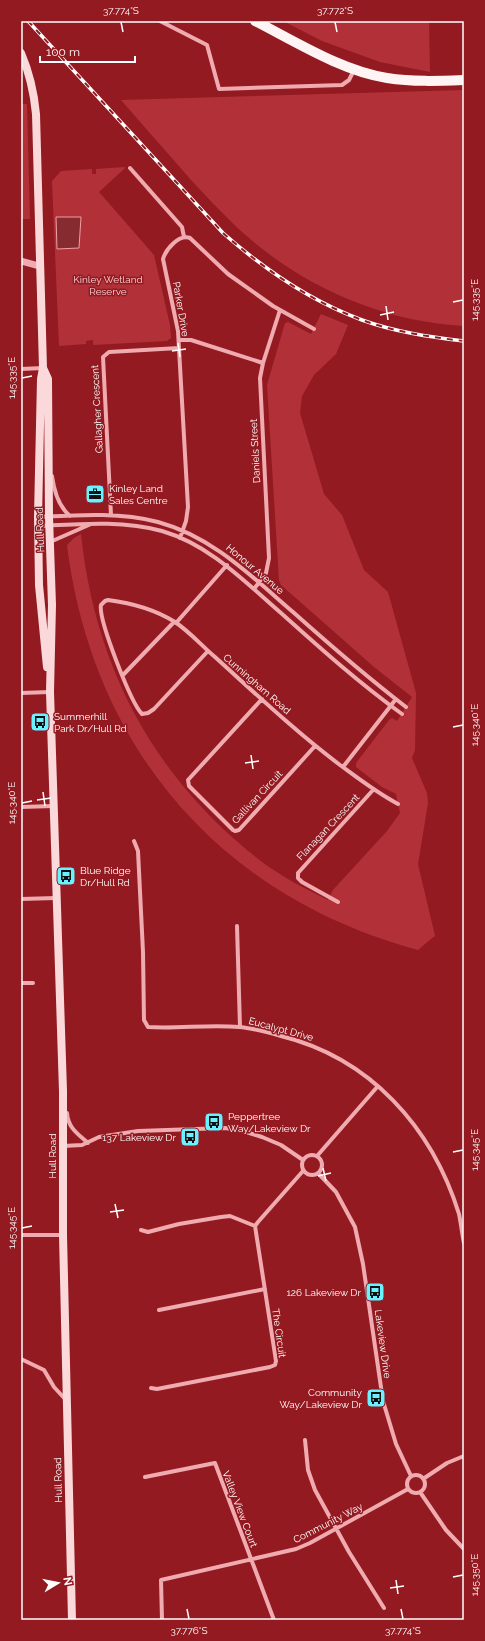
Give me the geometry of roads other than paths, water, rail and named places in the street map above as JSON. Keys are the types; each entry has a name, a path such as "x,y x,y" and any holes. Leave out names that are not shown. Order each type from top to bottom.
{"main road":[{"path":"255,21 316,52 354,69 386,78 407,81 464,80"},
{"name":"Hull Road","path":"21,54 31,77 34,95 43,368 41,379 38,521 39,586 50,692"},
{"name":"Hull Road","path":"43,368 48,379 49,521 52,619 50,692 62,1091 66,1400 72,1620"}],"street":[{"path":"160,21 208,45 219,89 342,85 349,80 354,69"},
{"path":"130,168 182,227 184,237 190,238 228,274 280,310 314,329"},
{"name":"Parker Drive","path":"180,538 187,519 188,507 179,340 163,259 168,250 184,237"},
{"path":"21,262 39,266"},
{"name":"Daniels Street","path":"254,589 267,572 269,558 260,385 263,363 280,310"},
{"path":"179,340 191,340 263,363"},
{"name":"Gallagher Crescent","path":"111,515 103,357 109,352 179,348"},
{"path":"21,369 43,368"},
{"path":"49,436 53,488 60,505 70,516"},
{"name":"Honour Avenue","path":"38,521 49,521 70,516 111,515 143,519 183,530 196,536 223,552 366,677 406,707"},
{"name":"Honour Avenue","path":"38,521 119,524 148,528 180,538 211,554 254,589 362,684 402,714"},
{"path":"50,542 93,523"},
{"path":"208,651 154,709 146,714 142,714 123,675 227,566"},
{"name":"Cunningham Road","path":"123,675 114,656 100,607 105,601 128,603 155,611 175,622 315,746 373,790 398,804"},
{"path":"21,693 50,692"},
{"name":"Gallivan Circuit","path":"262,699 188,780 189,786 233,830 239,830 315,746"},
{"path":"343,767 396,699"},
{"name":"Flanagan Crescent","path":"338,902 302,882 298,878 298,873 373,790"},
{"path":"21,807 53,806"},
{"name":"Eucalypt Drive","path":"134,841 138,851 143,952 144,1020 148,1027 240,1027 297,1040 321,1049 363,1073 412,1120 432,1151 445,1178 459,1215 464,1243"},
{"path":"21,899 56,898"},
{"path":"237,926 240,1027"},
{"path":"21,983 33,983"},
{"path":"317,1156 322,1164 318,1173 312,1175 304,1171 301,1166 303,1160 308,1156 317,1156 378,1086"},
{"path":"62,1091 66,1101 68,1123 76,1133 88,1143"},
{"path":"62,1146 82,1145 99,1137 138,1131 225,1128 244,1131 262,1137 280,1145 303,1160"},
{"path":"141,1230 148,1232 179,1224 230,1216 255,1226 304,1171"},
{"name":"Lakeview Drive","path":"318,1173 336,1192 355,1227 363,1264 383,1401 396,1444 411,1476"},
{"name":"The Circuit","path":"151,1388 158,1388 275,1365 276,1361 255,1226"},
{"path":"21,1235 63,1235"},
{"path":"159,1310 265,1289"},
{"path":"21,1359 44,1370 54,1387 66,1400"},
{"path":"305,1440 308,1470 315,1490 349,1552 384,1608"},
{"path":"423,1479 447,1463 464,1456"},
{"name":"Valley View Court","path":"145,1477 215,1463 251,1559"},
{"path":"418,1475 423,1479 425,1486 420,1492 412,1493 408,1489 407,1482 411,1476 418,1475"},
{"name":"Community Way","path":"162,1620 161,1580 296,1549 408,1489"},
{"path":"420,1492 446,1530 464,1549"},
{"path":"251,1559 274,1620"}],"railway":[{"path":"28,21 223,233 255,260 306,294 324,304 362,320 400,331 464,341"}],"place":[{"name":"Kinley Land Sales Centre","path":"95,494"},
{"name":"Summerhill Park Dr/Hull Rd","path":"40,722"},
{"name":"Blue Ridge Dr/Hull Rd","path":"66,876"},
{"name":"Peppertree Way/Lakeview Dr","path":"214,1122"},
{"name":"137 Lakeview Dr","path":"190,1137"},
{"name":"126 Lakeview Dr","path":"375,1292"},
{"name":"Community Way/Lakeview Dr","path":"376,1398"}],"park label":[{"name":"Kinley Wetland Reserve","path":"108,284"}]}
